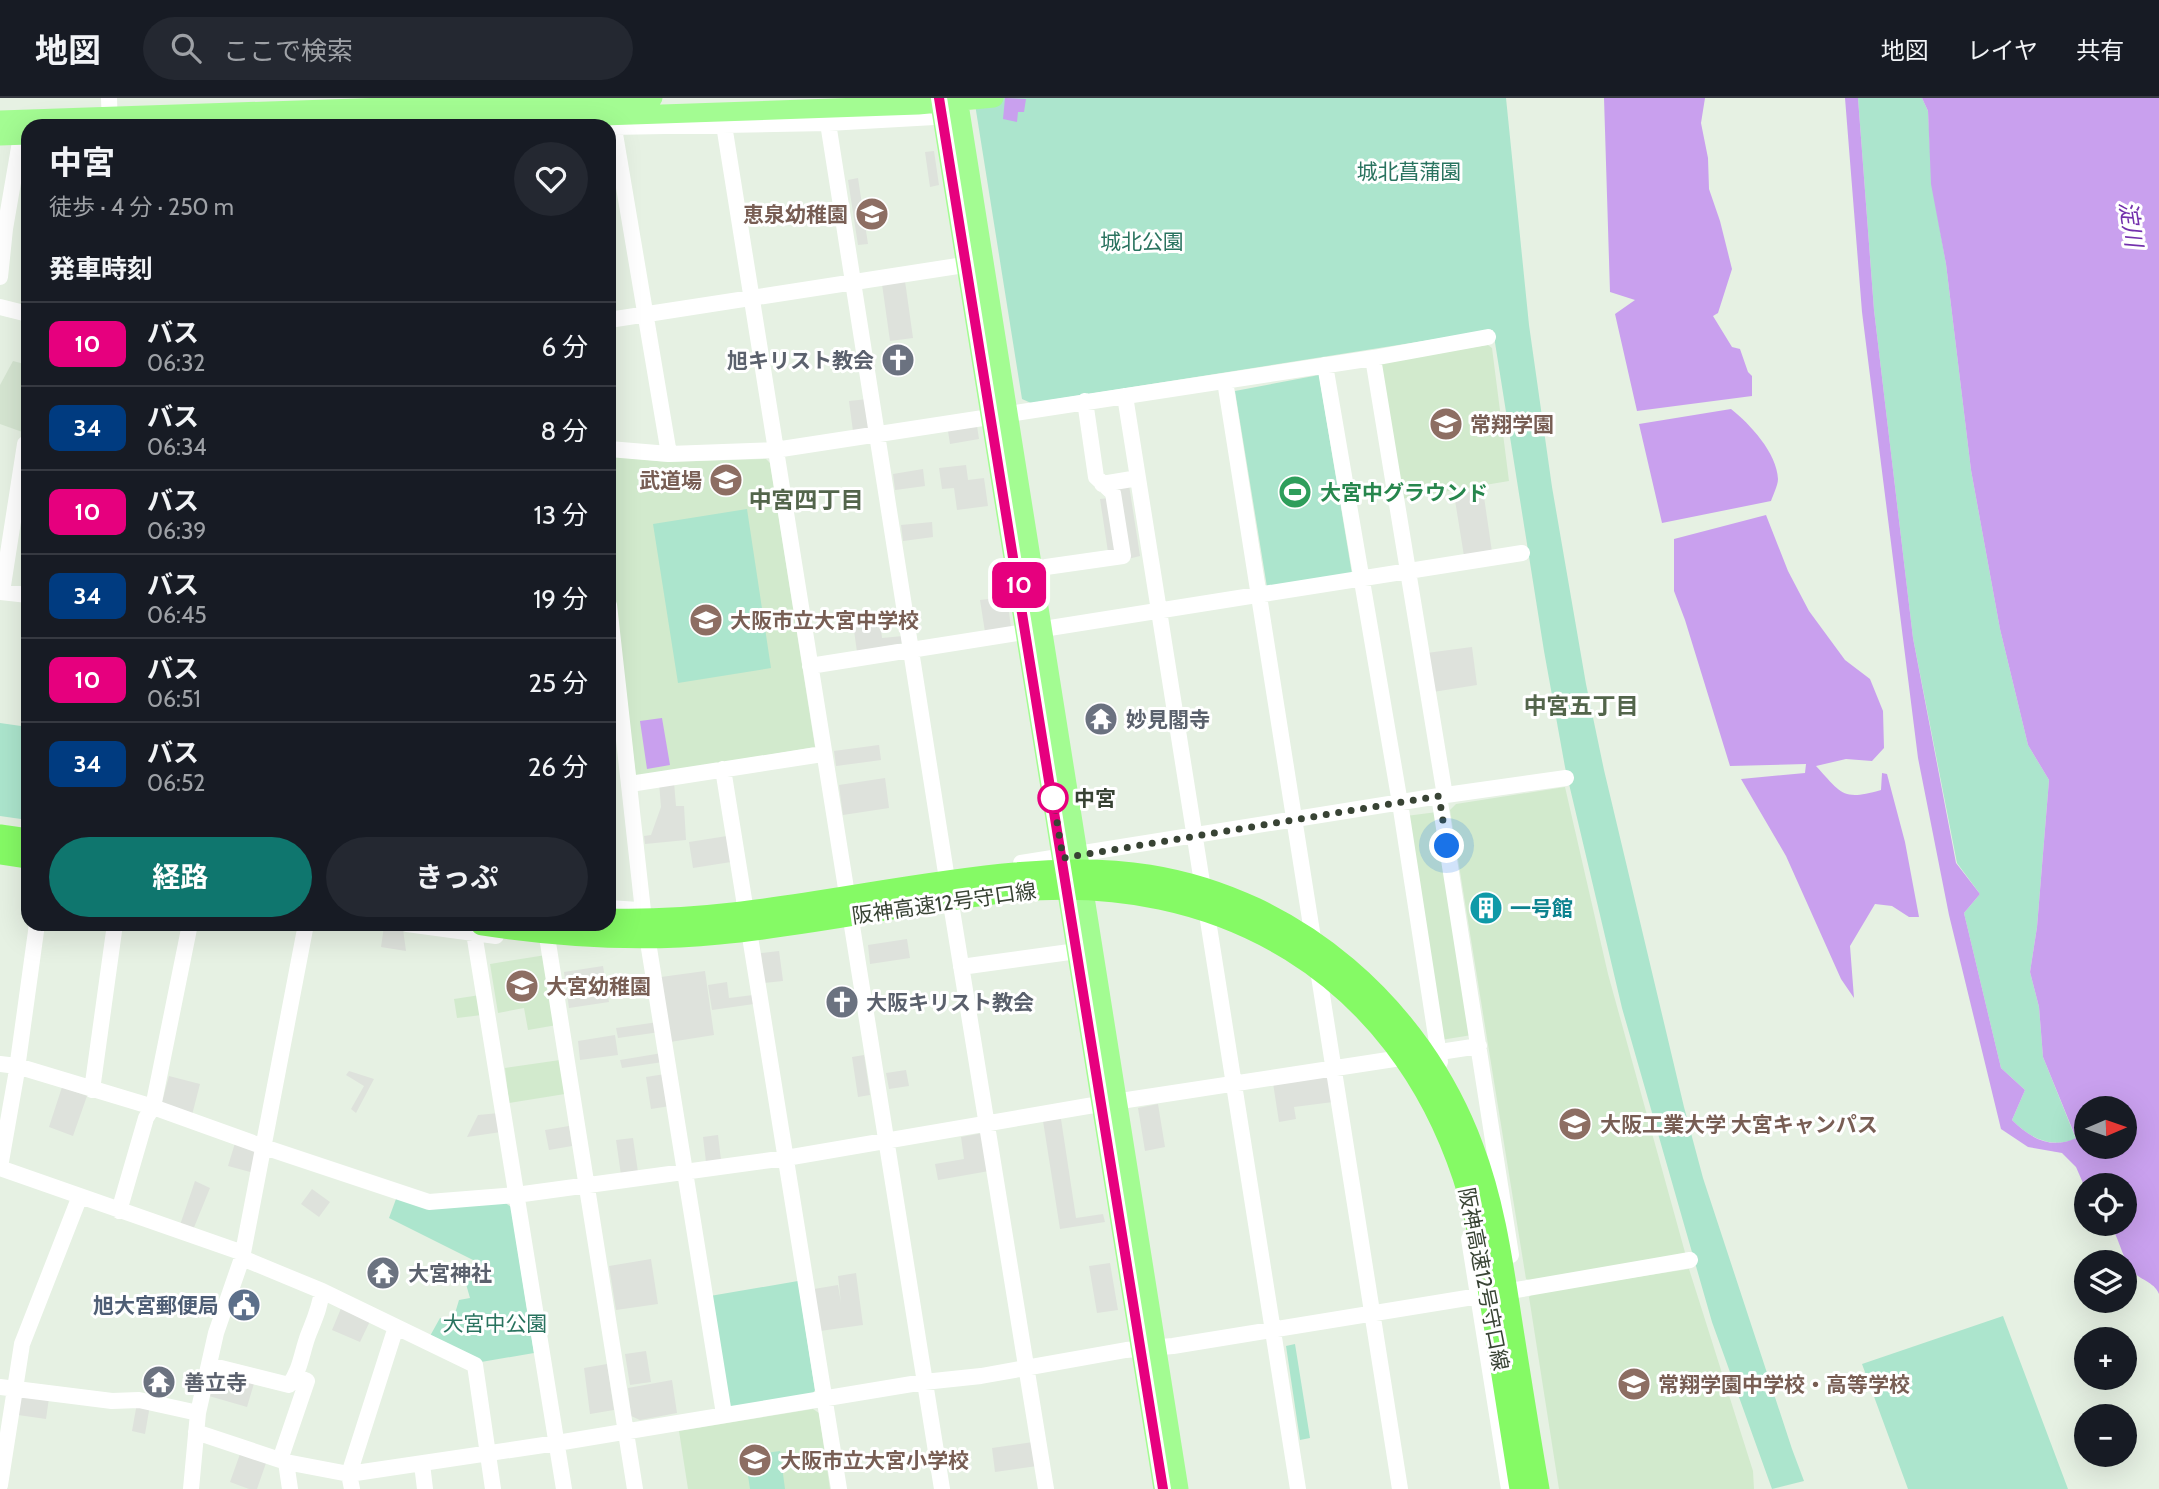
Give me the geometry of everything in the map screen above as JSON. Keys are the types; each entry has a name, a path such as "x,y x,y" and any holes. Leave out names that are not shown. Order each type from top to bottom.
{"highway":[{"path":"0,836 21,839"},
{"path":"0,853 21,856"},
{"name":"阪神高速12号守口線","path":"616,920 660,921 749,914 992,877 1095,871 1149,876 1202,889 1268,915 1302,935 1347,967 1397,1016 1431,1061 1460,1117 1483,1178 1496,1231 1538,1489"},
{"name":"阪神高速12号守口線","path":"523,931 599,936 692,936 985,894 1077,888 1119,891 1172,900 1221,915 1261,932 1321,970 1365,1010 1415,1071 1443,1124 1465,1181 1479,1234 1521,1489"}],"main road":[{"path":"489,112 553,100 617,117 653,98"},
{"path":"0,120 110,113 326,117 489,112 557,119 905,106 994,98"},
{"path":"950,107 1149,1349 1179,1489"},
{"path":"0,136 21,135"},
{"path":"1070,857 1069,893 1077,951 1109,1104"},
{"path":"1149,1349 1163,1489"}],"street":[{"path":"670,454 644,314 617,117 724,125 828,123 950,107"},
{"path":"828,123 1046,1489"},
{"path":"724,125 942,1489"},
{"path":"0,277 5,229 21,150"},
{"path":"616,319 975,263"},
{"path":"0,307 21,312"},
{"path":"616,450 670,454 775,450 1373,358 1488,337"},
{"path":"1373,358 1548,1489"},
{"path":"1325,365 1400,803 1509,1489"},
{"path":"1225,381 1400,1489"},
{"path":"1125,396 1298,1489"},
{"path":"1046,567 1123,556 1113,493 1097,477 1085,401"},
{"path":"21,469 1,592 21,594"},
{"path":"1102,484 1138,478"},
{"path":"810,666 1522,553"},
{"path":"616,689 630,784 643,911 724,1414"},
{"path":"630,784 823,754"},
{"path":"723,769 839,1489"},
{"path":"616,909 643,911 743,903 1070,857 1566,778"},
{"path":"0,826 21,830"},
{"path":"0,860 21,863"},
{"path":"494,931 547,941 649,945 700,943 751,939 1069,893"},
{"path":"36,931 0,1168 242,1255 322,1290 475,1365 493,1489"},
{"path":"92,1090 114,931"},
{"path":"119,1211 146,1118 153,1107 189,931"},
{"path":"191,1489 198,1413 217,1328 242,1255 305,931"},
{"path":"478,931 516,1195 564,1489"},
{"path":"546,931 635,1489"},
{"path":"961,967 1077,951"},
{"path":"0,1064 17,1066 153,1107 429,1202 516,1195 786,1158 986,1123 1479,1046"},
{"path":"0,1485 7,1388 80,1196"},
{"path":"196,1432 351,1482 422,1464 487,1453 924,1382 981,1376 1026,1366 1372,1314 1690,1259"},
{"path":"209,1365 289,1385 295,1377 309,1332 319,1311 322,1290"},
{"path":"351,1482 396,1327"},
{"path":"289,1489 283,1461 307,1381 295,1377"},
{"path":"7,1388 112,1401 139,1400 198,1413"},
{"path":"422,1464 425,1489"}],"shaded area":[{"path":"934,151 939,185 930,187 925,152"},
{"path":"858,178 868,244 858,245 848,180"},
{"path":"905,281 913,338 890,341 882,284"},
{"name":"常翔学園","path":"1488,345 1492,348 1509,481 1401,499 1380,367 1384,361"},
{"path":"13,361 21,363 21,432 0,424 0,385"},
{"path":"868,399 871,422 867,430 853,431 849,401"},
{"path":"977,426 979,439 950,444 948,431"},
{"name":"大阪市立大宮中学校","path":"616,457 667,462 766,459 770,463 815,747 636,777 616,616"},
{"path":"966,465 968,480 984,478 988,506 957,510 954,488 942,489 939,468"},
{"path":"923,469 925,486 895,490 893,474"},
{"path":"1129,485 1140,556 1128,559 1118,487"},
{"path":"1483,490 1492,552 1464,556 1454,494"},
{"path":"1109,498 1117,549 1108,552 1100,499"},
{"path":"932,522 933,537 903,541 901,525"},
{"path":"1007,597 1011,628 985,632 980,600"},
{"path":"880,620 882,638 903,636 903,643 857,652 853,623"},
{"path":"1472,647 1477,685 1433,692 1427,653"},
{"path":"879,745 881,760 836,766 834,751"},
{"path":"885,778 889,808 843,815 839,785"},
{"path":"674,782 676,806 684,806 686,840 645,844 644,836 651,835 661,807 659,783"},
{"name":"大阪工業大学 大宮キャンパス","path":"1565,787 1608,974 1686,1256 1537,1282 1526,1279 1450,810 1456,804"},
{"path":"1437,812 1472,1035 1441,1040 1406,816"},
{"path":"727,836 731,862 693,868 689,842"},
{"path":"383,931 403,931 406,951 381,947"},
{"path":"907,939 910,958 870,964 868,945"},
{"path":"779,951 783,981 764,983 761,953"},
{"name":"大宮幼稚園","path":"546,955 557,1025 528,1030 524,1008 498,1013 490,964"},
{"path":"603,966 609,1002 569,1008 564,972"},
{"path":"705,971 714,1035 670,1042 661,977"},
{"path":"727,982 729,998 753,995 754,1004 712,1010 708,985"},
{"path":"480,995 482,1015 457,1018 454,999"},
{"path":"658,1022 660,1032 618,1038 616,1028"},
{"path":"615,1035 618,1055 580,1060 578,1041"},
{"path":"662,1053 663,1062 622,1068 620,1060"},
{"path":"864,1055 870,1095 858,1097 852,1057"},
{"name":"大宮幼稚園","path":"560,1060 565,1094 509,1103 505,1068"},
{"path":"906,1070 909,1086 889,1089 886,1073"},
{"path":"349,1071 374,1079 356,1113 351,1109 364,1086 346,1075"},
{"path":"665,1074 670,1106 651,1109 646,1077"},
{"path":"169,1076 200,1084 192,1115 161,1106"},
{"path":"1326,1076 1329,1079 1333,1102 1294,1107 1296,1119 1279,1122 1273,1083"},
{"path":"62,1087 87,1096 73,1136 49,1127"},
{"path":"1158,1104 1165,1147 1145,1151 1138,1108"},
{"path":"499,1113 501,1132 467,1137 478,1115"},
{"path":"1061,1119 1076,1218 1103,1214 1105,1222 1060,1229 1043,1121"},
{"path":"569,1126 572,1146 549,1150 545,1130"},
{"path":"983,1133 989,1171 938,1180 935,1164 964,1159 961,1137"},
{"path":"718,1135 721,1160 706,1162 703,1137"},
{"path":"633,1138 638,1172 621,1175 616,1140"},
{"path":"235,1143 260,1150 254,1173 228,1166"},
{"path":"195,1181 210,1188 193,1230 180,1225"},
{"path":"312,1189 330,1202 319,1217 301,1204"},
{"path":"651,1259 658,1304 616,1310 609,1266"},
{"path":"1110,1263 1118,1310 1097,1313 1089,1266"},
{"name":"常翔学園中学校・高等学校","path":"1689,1269 1753,1471 1754,1489 1559,1489 1529,1297 1533,1293"},
{"path":"856,1273 863,1325 820,1331 814,1289 838,1285 841,1303 838,1276"},
{"path":"342,1306 371,1319 360,1342 332,1330"},
{"path":"646,1351 651,1382 630,1385 625,1354"},
{"path":"607,1364 614,1410 590,1414 584,1368"},
{"path":"217,1369 255,1380 247,1407 209,1396"},
{"path":"672,1380 677,1413 640,1420 631,1416 628,1388"},
{"path":"21,1394 49,1398 46,1419 18,1415"},
{"path":"137,1403 150,1405 145,1434 132,1431"},
{"name":"大阪市立大宮小学校","path":"813,1409 819,1413 830,1489 688,1489 679,1431"},
{"path":"1033,1442 1037,1466 995,1472 992,1448"},
{"path":"240,1454 266,1463 257,1489 230,1482"}],"green space":[{"name":"城北公園","path":"974,98 1506,98 1529,325 1552,487 1586,684 1604,770 1703,1178 1804,1481 1772,1489 1712,1322 1622,1008 1565,767 1493,330 1031,403 1022,399"},
{"path":"1858,98 1922,98 1928,111 1932,184 1946,264 1971,470 2000,629 2028,745 2049,780 2037,927 2030,972 2039,1007 2043,1057 2074,1134 2074,1140 2067,1142 2049,1142 2033,1137 2012,1120 2025,1090 2001,1068 1964,913 1980,894 1957,863 1913,638 1874,310"},
{"name":"大宮中グラウンド","path":"1319,375 1352,574 1267,587 1235,391"},
{"path":"747,509 771,668 678,683 653,524"},
{"path":"0,723 21,726 21,819 0,816"},
{"name":"大宮中公園","path":"396,1199 504,1202 511,1207 534,1353 481,1362 430,1336 440,1318 453,1320 459,1300 470,1298 466,1284 475,1261 389,1218"},
{"path":"798,1281 815,1390 813,1393 732,1407 728,1404 710,1296"},
{"path":"2003,1316 2068,1489 1908,1489 1862,1364"},
{"path":"1295,1344 1310,1438 1300,1440 1286,1346"},
{"path":"780,1451 785,1489 750,1489 745,1456"}],"water":[{"path":"1005,98 1026,99 1024,112 1018,112 1017,122 1003,119"},
{"path":"1604,98 1705,98 1701,123 1708,158 1709,189 1732,269 1718,313 1713,316 1732,347 1740,349 1752,376 1752,396 1637,411 1615,314 1635,300 1610,292"},
{"name":"淀川","path":"1845,98 1858,98 1874,310 1913,638 1956,863 1980,894 1964,913 2001,1068 2025,1090 2012,1120 2041,1140 2058,1143 2074,1139 2074,1159 2137,1159 2137,1096 2074,1096 2074,1133 2043,1057 2039,1007 2030,972 2037,927 2049,780 2028,745 2000,629 1971,470 1946,264 1931,184 1928,111 1922,98 2159,98 2159,1294 2154,1286 2137,1275 2137,1250 2122,1250 2116,1236 2137,1236 2137,1173 2079,1173 2062,1153 2028,1147 2001,1129 1949,915 1918,758 1862,312"},
{"path":"1731,409 1754,431 1773,459 1778,479 1771,501 1662,523 1639,424"},
{"path":"1766,515 1788,571 1809,611 1845,660 1870,679 1883,711 1884,748 1872,761 1846,759 1816,766 1838,789 1850,795 1881,790 1882,773 1887,774 1905,842 1919,917 1909,917 1892,906 1875,904 1850,946 1854,998 1841,979 1786,856 1741,779 1805,773 1806,764 1730,766 1674,591 1674,539"},
{"path":"662,718 670,765 647,769 640,721"}],"bus line":[{"name":"10","path":"939,98 1163,1489"}],"place":[{"name":"恵泉幼稚園","path":"872,214"},
{"name":"旭キリスト教会","path":"898,360"},
{"name":"常翔学園","path":"1446,424"},
{"name":"武道場","path":"726,480"},
{"name":"大宮中グラウンド","path":"1295,492"},
{"name":"大阪市立大宮中学校","path":"706,620"},
{"name":"妙見閣寺","path":"1101,719"},
{"name":"中宮","path":"1053,798"},
{"name":"一号館","path":"1486,908"},
{"name":"大宮幼稚園","path":"522,986"},
{"name":"大阪キリスト教会","path":"842,1002"},
{"name":"大阪工業大学 大宮キャンパス","path":"1575,1124"},
{"name":"大宮神社","path":"383,1273"},
{"name":"旭大宮郵便局","path":"244,1305"},
{"name":"善立寺","path":"159,1382"},
{"name":"常翔学園中学校・高等学校","path":"1634,1384"},
{"name":"大阪市立大宮小学校","path":"755,1460"}],"district":[{"name":"中宮四丁目","path":"806,500"},
{"name":"中宮五丁目","path":"1581,706"}],"route":[{"path":"1053,798 1063,858 1439,796 1447,846"}],"park label":[{"name":"城北菖蒲園","path":"1409,171"}]}
